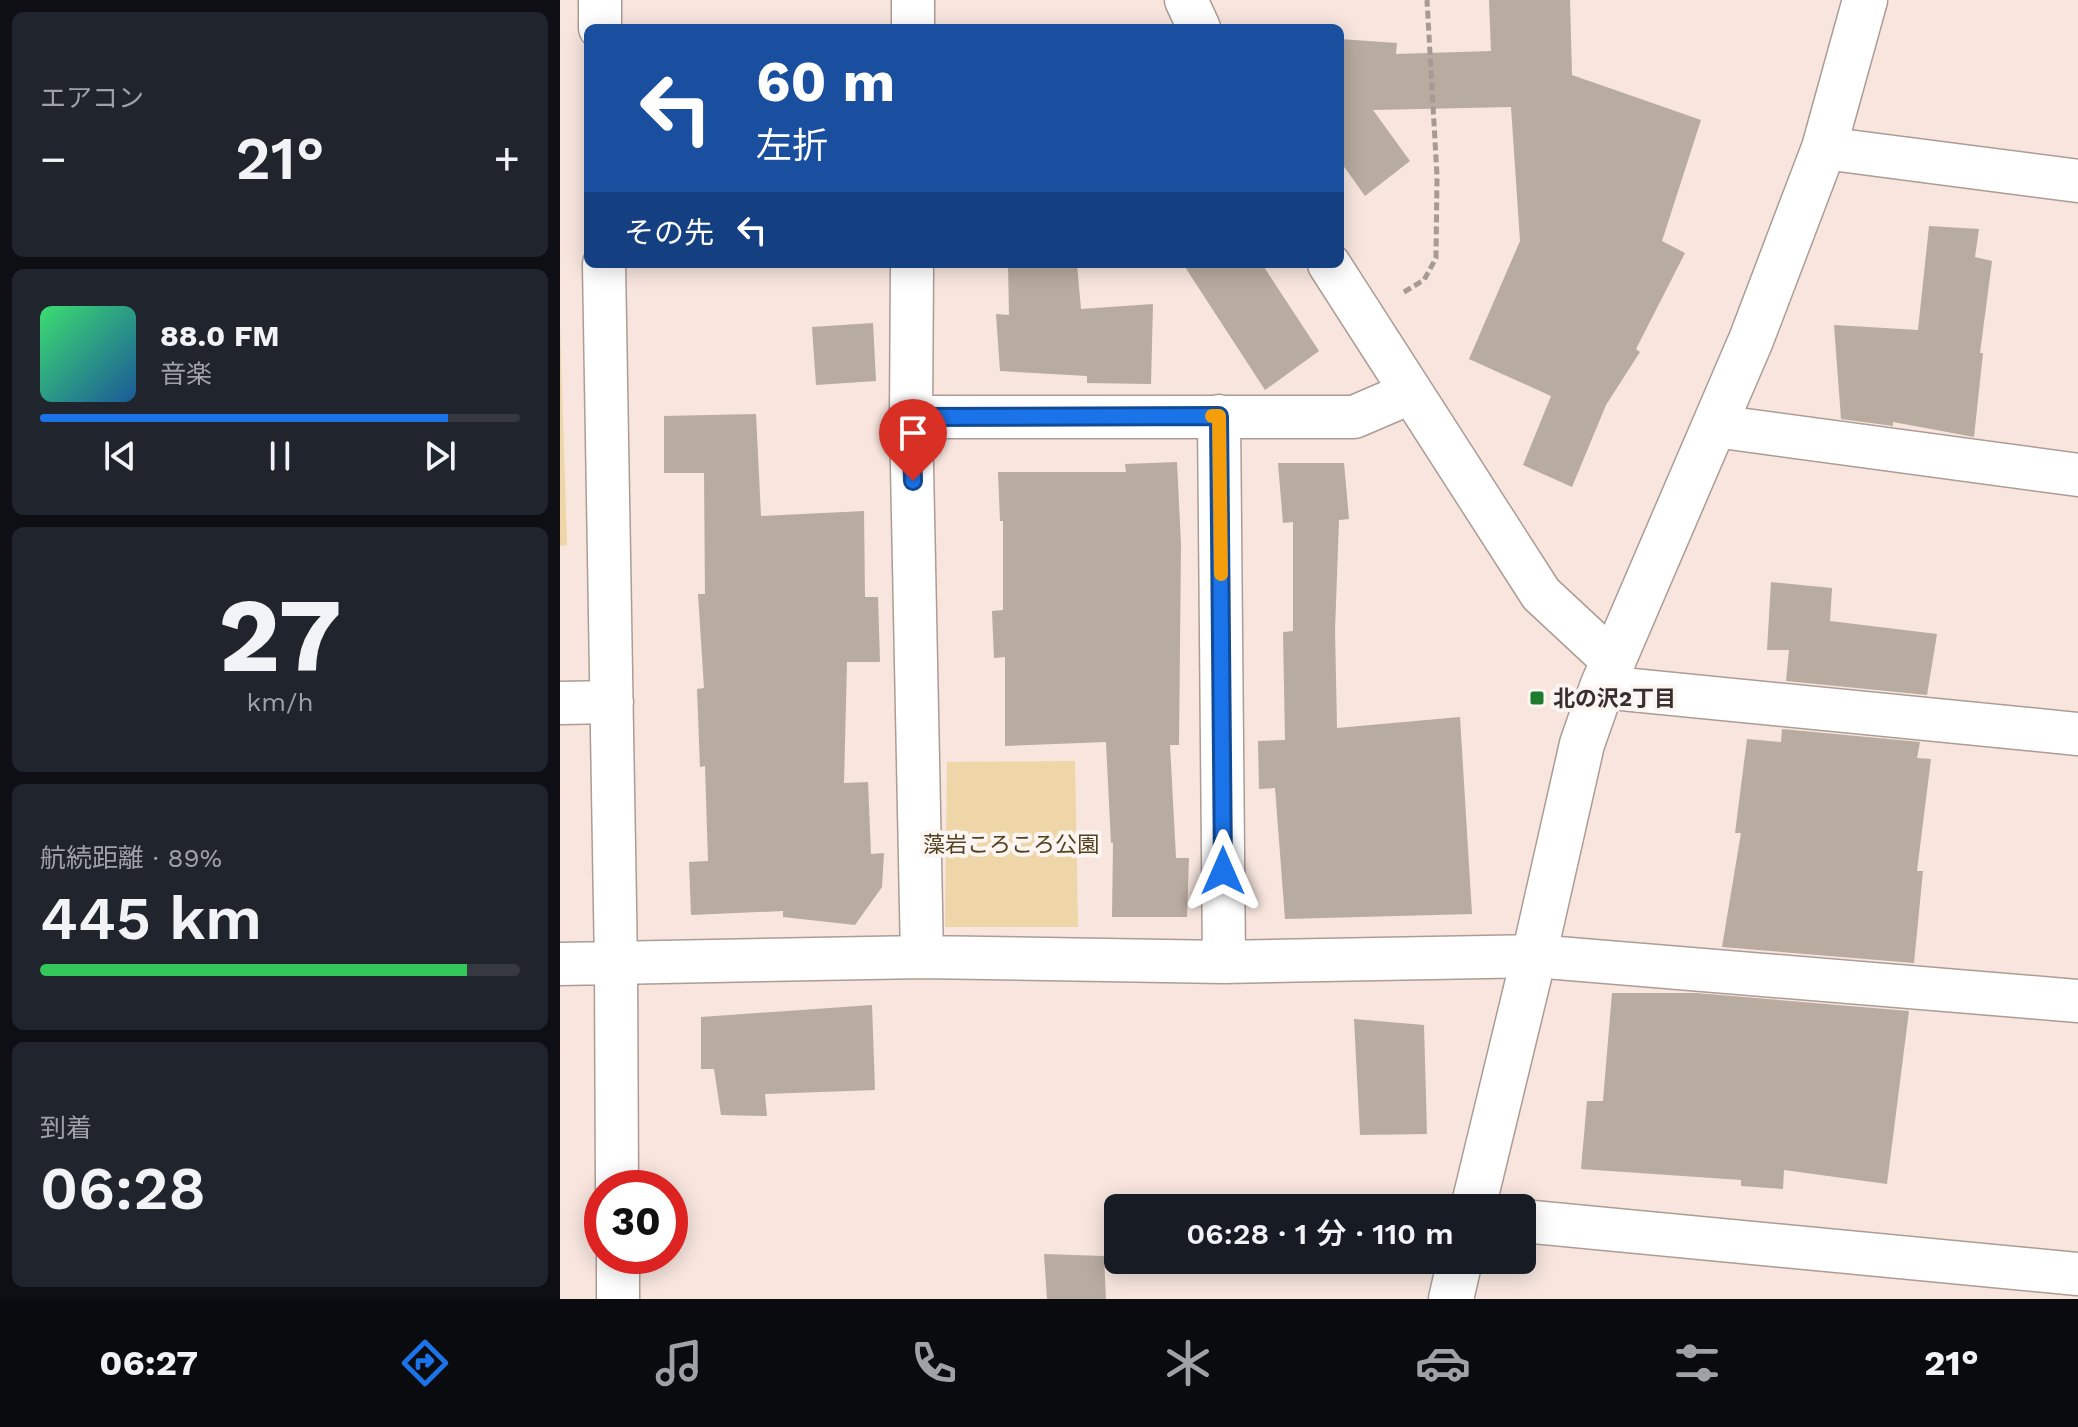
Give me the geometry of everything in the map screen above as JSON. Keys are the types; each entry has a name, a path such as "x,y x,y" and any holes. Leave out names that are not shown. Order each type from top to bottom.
{"street":[{"path":"600,0 600,24"},
{"path":"913,0 913,24"},
{"path":"1186,0 1197,24"},
{"path":"1476,1194 1582,744 1608,674 1751,340 1824,148 1865,0"},
{"path":"1824,148 2078,181"},
{"path":"604,268 617,1170"},
{"path":"912,268 911,417 922,957"},
{"path":"1331,268 1541,594 1608,674 2078,734"},
{"path":"911,417 1354,417 1410,393"},
{"path":"1219,416 1224,962"},
{"path":"1715,426 2078,475"},
{"path":"560,703 612,702"},
{"path":"560,964 922,957 1224,962 1534,956 2078,1001"},
{"path":"1536,1222 2078,1274"},
{"path":"618,1274 618,1299"},
{"path":"1451,1299 1457,1274"}],"path":[{"path":"1362,318 1424,280 1436,258 1437,176 1427,0"}],"green space":[{"path":"560,324 567,545 560,546"},
{"name":"藻岩ころころ公園","path":"1075,761 1078,927 945,927 947,762"}],"building":[{"path":"1489,0 1570,0 1572,75 1701,120 1662,241 1685,253 1636,349 1640,352 1606,405 1572,487 1523,465 1551,396 1469,359 1520,241 1511,107 1373,110 1410,161 1365,196 1344,167 1344,39 1397,43 1396,54 1491,51"},
{"path":"1929,226 1979,229 1975,257 1992,261 1980,353 1983,353 1974,437 1893,422 1893,426 1841,419 1834,325 1918,330"},
{"path":"1008,268 1077,268 1081,309 1153,304 1151,384 1087,383 1087,376 1000,371 996,314 1009,315"},
{"path":"1186,268 1265,268 1319,351 1265,390"},
{"path":"873,323 876,381 816,385 812,327"},
{"path":"756,414 761,516 864,511 865,597 878,597 880,662 847,662 844,783 868,782 871,854 884,853 882,887 855,925 783,917 783,911 691,915 689,862 708,861 705,766 700,767 697,689 704,688 698,594 705,594 704,473 664,473 664,416"},
{"path":"1177,462 1181,544 1179,745 1170,745 1176,858 1189,858 1187,917 1112,917 1113,843 1106,742 1005,746 1005,657 994,658 992,611 1003,610 1003,521 1000,521 998,472 1126,472 1125,464"},
{"path":"1278,463 1344,463 1349,519 1339,520 1335,630 1337,728 1460,717 1472,914 1285,919 1275,788 1259,789 1258,741 1285,740 1283,632 1293,631 1293,522 1283,523"},
{"path":"1771,582 1832,588 1830,621 1937,634 1927,695 1786,681 1789,650 1767,650"},
{"path":"1782,729 1920,742 1917,758 1931,759 1917,871 1923,871 1914,963 1722,947 1741,833 1735,833 1747,739 1781,742"},
{"path":"1612,993 1696,993 1909,1011 1887,1184 1784,1170 1783,1189 1741,1186 1741,1180 1581,1169 1587,1101 1603,1101"},
{"path":"872,1005 875,1090 765,1094 767,1116 721,1115 714,1069 701,1069 701,1017"},
{"path":"1354,1019 1424,1025 1427,1134 1360,1135"},
{"path":"1044,1254 1104,1256 1106,1299 1047,1299"}],"slow traffic":[{"path":"1212,416 1219,416 1221,574"}],"place":[{"name":"北の沢2丁目","path":"1537,698"}],"route":[{"path":"913,481 911,417 1219,416 1223,871"}]}
